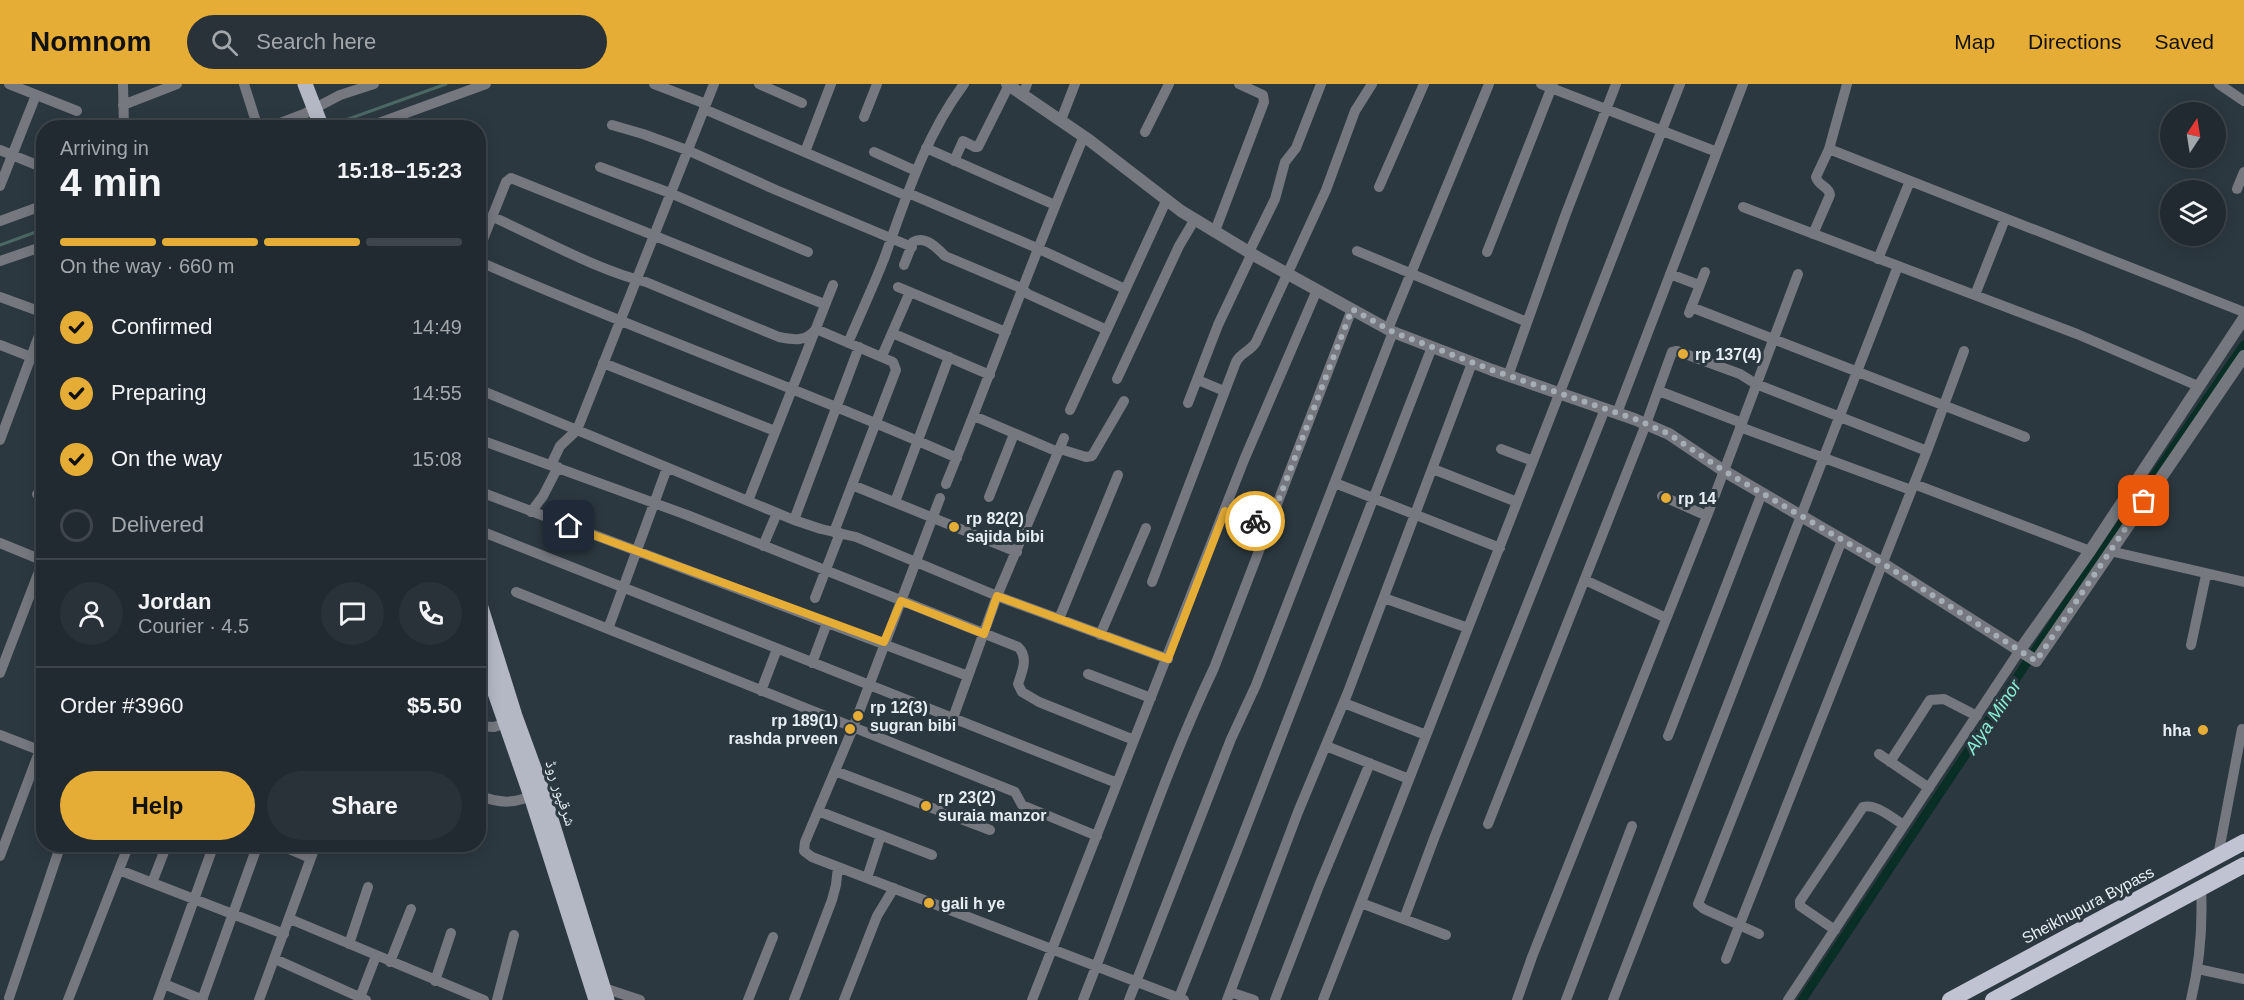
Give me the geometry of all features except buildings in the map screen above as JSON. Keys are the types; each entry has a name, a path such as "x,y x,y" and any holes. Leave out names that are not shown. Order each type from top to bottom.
{"highway":[{"name":"Sheikhupura Bypass","path":"1950,1000 2244,842"},
{"path":"1993,1000 2244,865"}],"main road":[{"path":"305,84 327,120"},
{"path":"315,84 321,120"},
{"name":"شرقپور روڈ","path":"486,624 536,793 602,996"},
{"name":"شرقپور روڈ","path":"486,667 506,723 536,793"}],"street":[{"path":"9,84 76,111"},
{"path":"123,84 123,120"},
{"path":"123,105 177,84"},
{"path":"244,84 255,120"},
{"path":"288,120 340,95 374,84"},
{"path":"387,120 486,84"},
{"path":"654,84 805,152 1037,248 1125,289"},
{"path":"531,512 543,496 560,446 577,430 714,84"},
{"path":"759,84 802,103"},
{"path":"805,152 831,84"},
{"path":"864,117 877,84"},
{"path":"848,343 926,148 946,108 964,84"},
{"path":"1061,120 1075,84"},
{"path":"1145,132 1168,84"},
{"path":"1215,231 1264,102 1263,95 1256,87 1239,84"},
{"path":"1188,403 1218,325 1275,199 1285,162 1296,148 1321,84"},
{"path":"1152,582 1239,356 1252,348 1256,342 1326,190 1355,111 1372,84"},
{"path":"1379,187 1424,84"},
{"path":"1129,1000 1335,483 1411,274 1489,84"},
{"path":"1508,376 1565,216 1617,84"},
{"path":"1323,1000 1518,502 1558,392 1680,84"},
{"path":"1404,919 1435,836 1670,274 1743,84"},
{"path":"1813,234 1829,200 1830,192 1818,182 1816,177 1829,149 1847,84"},
{"path":"2219,84 2244,101"},
{"path":"954,161 963,141 978,147 1008,85 1025,89 1061,120 1167,200 1250,253 1390,331 1669,434 1724,471 1882,563 2036,661 2244,356"},
{"path":"1487,252 1548,85 1717,152"},
{"path":"0,186 36,95"},
{"path":"612,125 687,150 912,247"},
{"path":"946,484 990,375 1021,288 1084,136"},
{"path":"926,148 1055,205"},
{"path":"1829,149 2244,312"},
{"path":"0,150 36,165"},
{"path":"874,152 916,171"},
{"path":"600,167 808,252"},
{"path":"2237,189 2244,172"},
{"path":"486,233 506,182 511,178 824,304"},
{"path":"1878,259 1910,181"},
{"path":"1070,410 1167,200"},
{"path":"0,221 36,207"},
{"path":"1743,207 2077,334 2198,386"},
{"path":"493,217 636,280 646,282 779,337 801,340 808,338 816,330"},
{"path":"1117,379 1179,246 1195,219"},
{"path":"1975,295 2005,219"},
{"path":"904,265 916,240 932,244 945,256 1021,288 1028,294 1107,330"},
{"path":"0,261 36,249"},
{"path":"1357,251 1527,322"},
{"path":"486,264 620,321 837,406 957,458"},
{"path":"1613,1000 1898,266"},
{"path":"1704,272 1690,310 1774,338 2025,437"},
{"path":"1670,274 1699,285"},
{"path":"1517,1000 1707,516 1798,274"},
{"path":"748,501 833,285"},
{"path":"898,287 1006,332"},
{"path":"1032,1000 1168,659 1244,460 1317,290"},
{"path":"882,356 910,292"},
{"path":"0,297 36,310"},
{"path":"1083,1000 1352,309"},
{"path":"1788,1000 2244,318"},
{"path":"814,598 852,484 896,368 893,362 882,356 816,330"},
{"path":"892,333 990,375"},
{"path":"0,440 36,342"},
{"path":"0,345 36,359"},
{"path":"794,520 859,347"},
{"path":"940,498 804,851 812,857 1180,999 1277,744 1323,636 1432,347"},
{"path":"1488,824 1672,353 1676,351 1732,371 1756,384 1927,451"},
{"path":"1726,959 1927,451 1964,351"},
{"path":"895,502 949,357"},
{"path":"603,363 775,431"},
{"path":"1254,1000 1229,996 1290,833 1344,703 1472,363"},
{"path":"1198,380 1224,391"},
{"path":"1659,391 1823,458 1912,487 2090,551"},
{"path":"486,392 794,520 856,537 997,596 1168,659"},
{"path":"974,416 1059,451 1086,457 1092,456 1124,401"},
{"path":"989,497 1014,434"},
{"path":"953,718 997,596 1064,438"},
{"path":"486,442 654,503 1022,650 1024,663 1018,686 1022,692 1051,708 1134,740"},
{"path":"1500,449 1533,461"},
{"path":"608,629 667,468"},
{"path":"1433,469 1518,502"},
{"path":"1059,619 1118,475"},
{"path":"1335,483 1500,548"},
{"path":"852,484 1017,552"},
{"path":"1668,736 1762,493"},
{"path":"486,494 827,623 884,642 968,676"},
{"path":"1662,496 1707,516"},
{"path":"1225,511 1269,525"},
{"path":"763,546 777,513"},
{"path":"1100,635 1146,528"},
{"path":"486,533 1117,783"},
{"path":"1759,934 1702,908 1698,904 1842,540"},
{"path":"0,543 36,558"},
{"path":"2110,551 2244,582"},
{"path":"2191,645 2206,575"},
{"path":"0,673 36,579"},
{"path":"1585,580 1666,618"},
{"path":"516,592 1015,792 1022,805 1097,836"},
{"path":"1384,598 1468,628"},
{"path":"812,663 827,623"},
{"path":"761,691 777,649"},
{"path":"1088,674 1151,698"},
{"path":"1890,762 1930,700 1944,699 1977,716"},
{"path":"1344,703 1426,735"},
{"path":"486,726 494,727 506,723"},
{"path":"2218,856 2242,729"},
{"path":"0,735 36,745"},
{"path":"1326,746 1409,779"},
{"path":"1879,754 1929,788"},
{"path":"1275,1000 1318,886 1370,762"},
{"path":"0,856 36,763"},
{"path":"835,771 990,830"},
{"path":"486,797 505,803 536,793"},
{"path":"1835,930 1800,906 1800,901 1863,807 1874,807 1904,825"},
{"path":"818,811 932,855"},
{"path":"1566,1000 1632,826"},
{"path":"867,878 881,835"},
{"path":"9,998 58,852"},
{"path":"68,1000 126,852"},
{"path":"152,883 164,852"},
{"path":"158,1000 211,852"},
{"path":"164,984 202,1000 255,852"},
{"path":"296,852 310,858"},
{"path":"259,1000 285,934 313,852"},
{"path":"794,1000 832,900 838,867"},
{"path":"119,870 285,934"},
{"path":"349,944 368,886"},
{"path":"844,1000 877,916 894,888"},
{"path":"2192,1000 2198,969 2202,922 2201,888"},
{"path":"1361,903 1446,935"},
{"path":"390,962 411,909"},
{"path":"290,919 484,1000"},
{"path":"435,981 451,933"},
{"path":"497,1000 514,935"},
{"path":"750,999 773,937"},
{"path":"275,959 362,999 376,956"},
{"path":"2198,969 2244,979"},
{"path":"602,996 640,1000"}],"waterway":[{"path":"346,120 446,84"},
{"path":"0,245 36,232"},
{"name":"Alya Minor","path":"1802,1000 2068,601 2244,345"}],"way so far":[{"path":"1255,521 1269,525 1352,309 1393,332 1492,370 1635,419 1669,434 1724,471 1882,563 2036,661 2144,501"}],"place":[{"name":"rp 137(4)","path":"1683,354"},
{"name":"rp 14","path":"1666,498"},
{"name":"rp 82(2) sajida bibi","path":"954,527"},
{"name":"rp 12(3) sugran bibi","path":"858,716"},
{"name":"rp 189(1) rashda prveen","path":"850,729"},
{"name":"hha","path":"2203,730"},
{"name":"rp 23(2) suraia manzor","path":"926,806"},
{"name":"gali h ye","path":"929,903"}],"route":[{"path":"569,526 821,621 884,642 901,601 984,634 997,596 1168,659 1225,511 1255,521"}]}
